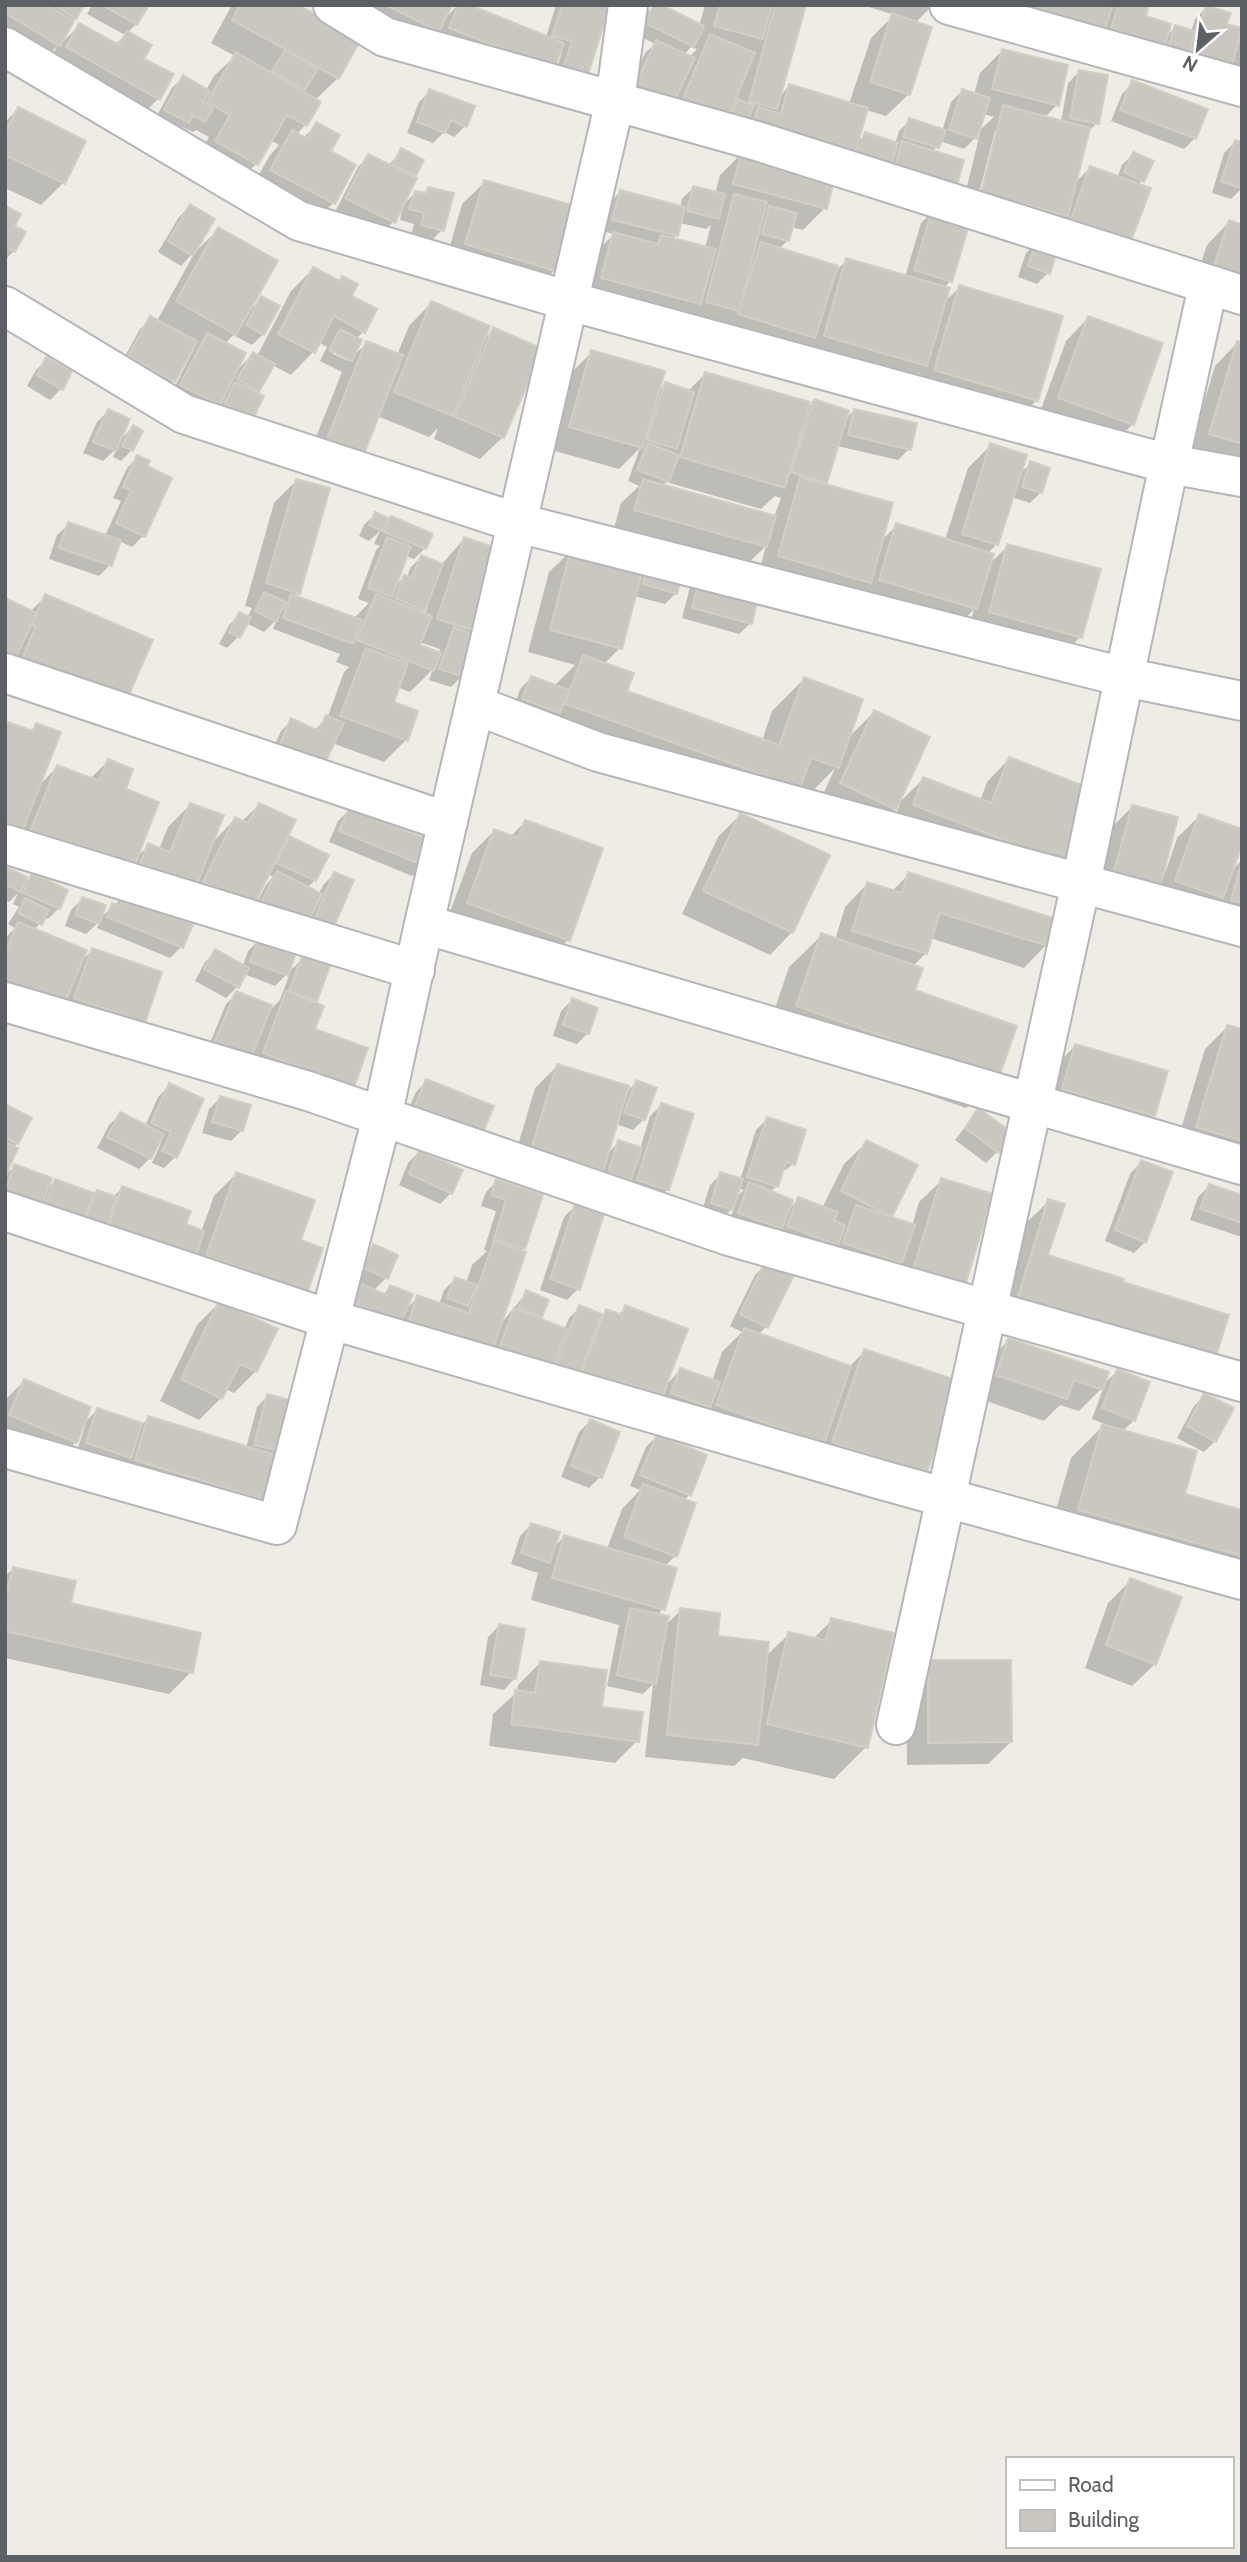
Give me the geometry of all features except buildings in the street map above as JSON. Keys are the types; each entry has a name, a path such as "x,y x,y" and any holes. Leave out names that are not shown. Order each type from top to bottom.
{"street":[{"path":"333,5 386,37 757,141 1225,291 1169,464 1081,883 897,1725"},
{"path":"5,1448 277,1525 382,1117 424,923 615,101 628,5"},
{"path":"949,5 1242,87"},
{"path":"5,47 299,221 569,302 1169,464 1242,477"},
{"path":"5,306 184,414 518,523 1124,677 1242,701"},
{"path":"5,673 448,822"},
{"path":"475,705 598,752 1242,927"},
{"path":"5,844 415,970"},
{"path":"424,923 1242,1165"},
{"path":"5,1002 308,1091 729,1236 1242,1382"},
{"path":"5,1211 328,1319 946,1498 1242,1580"}]}
